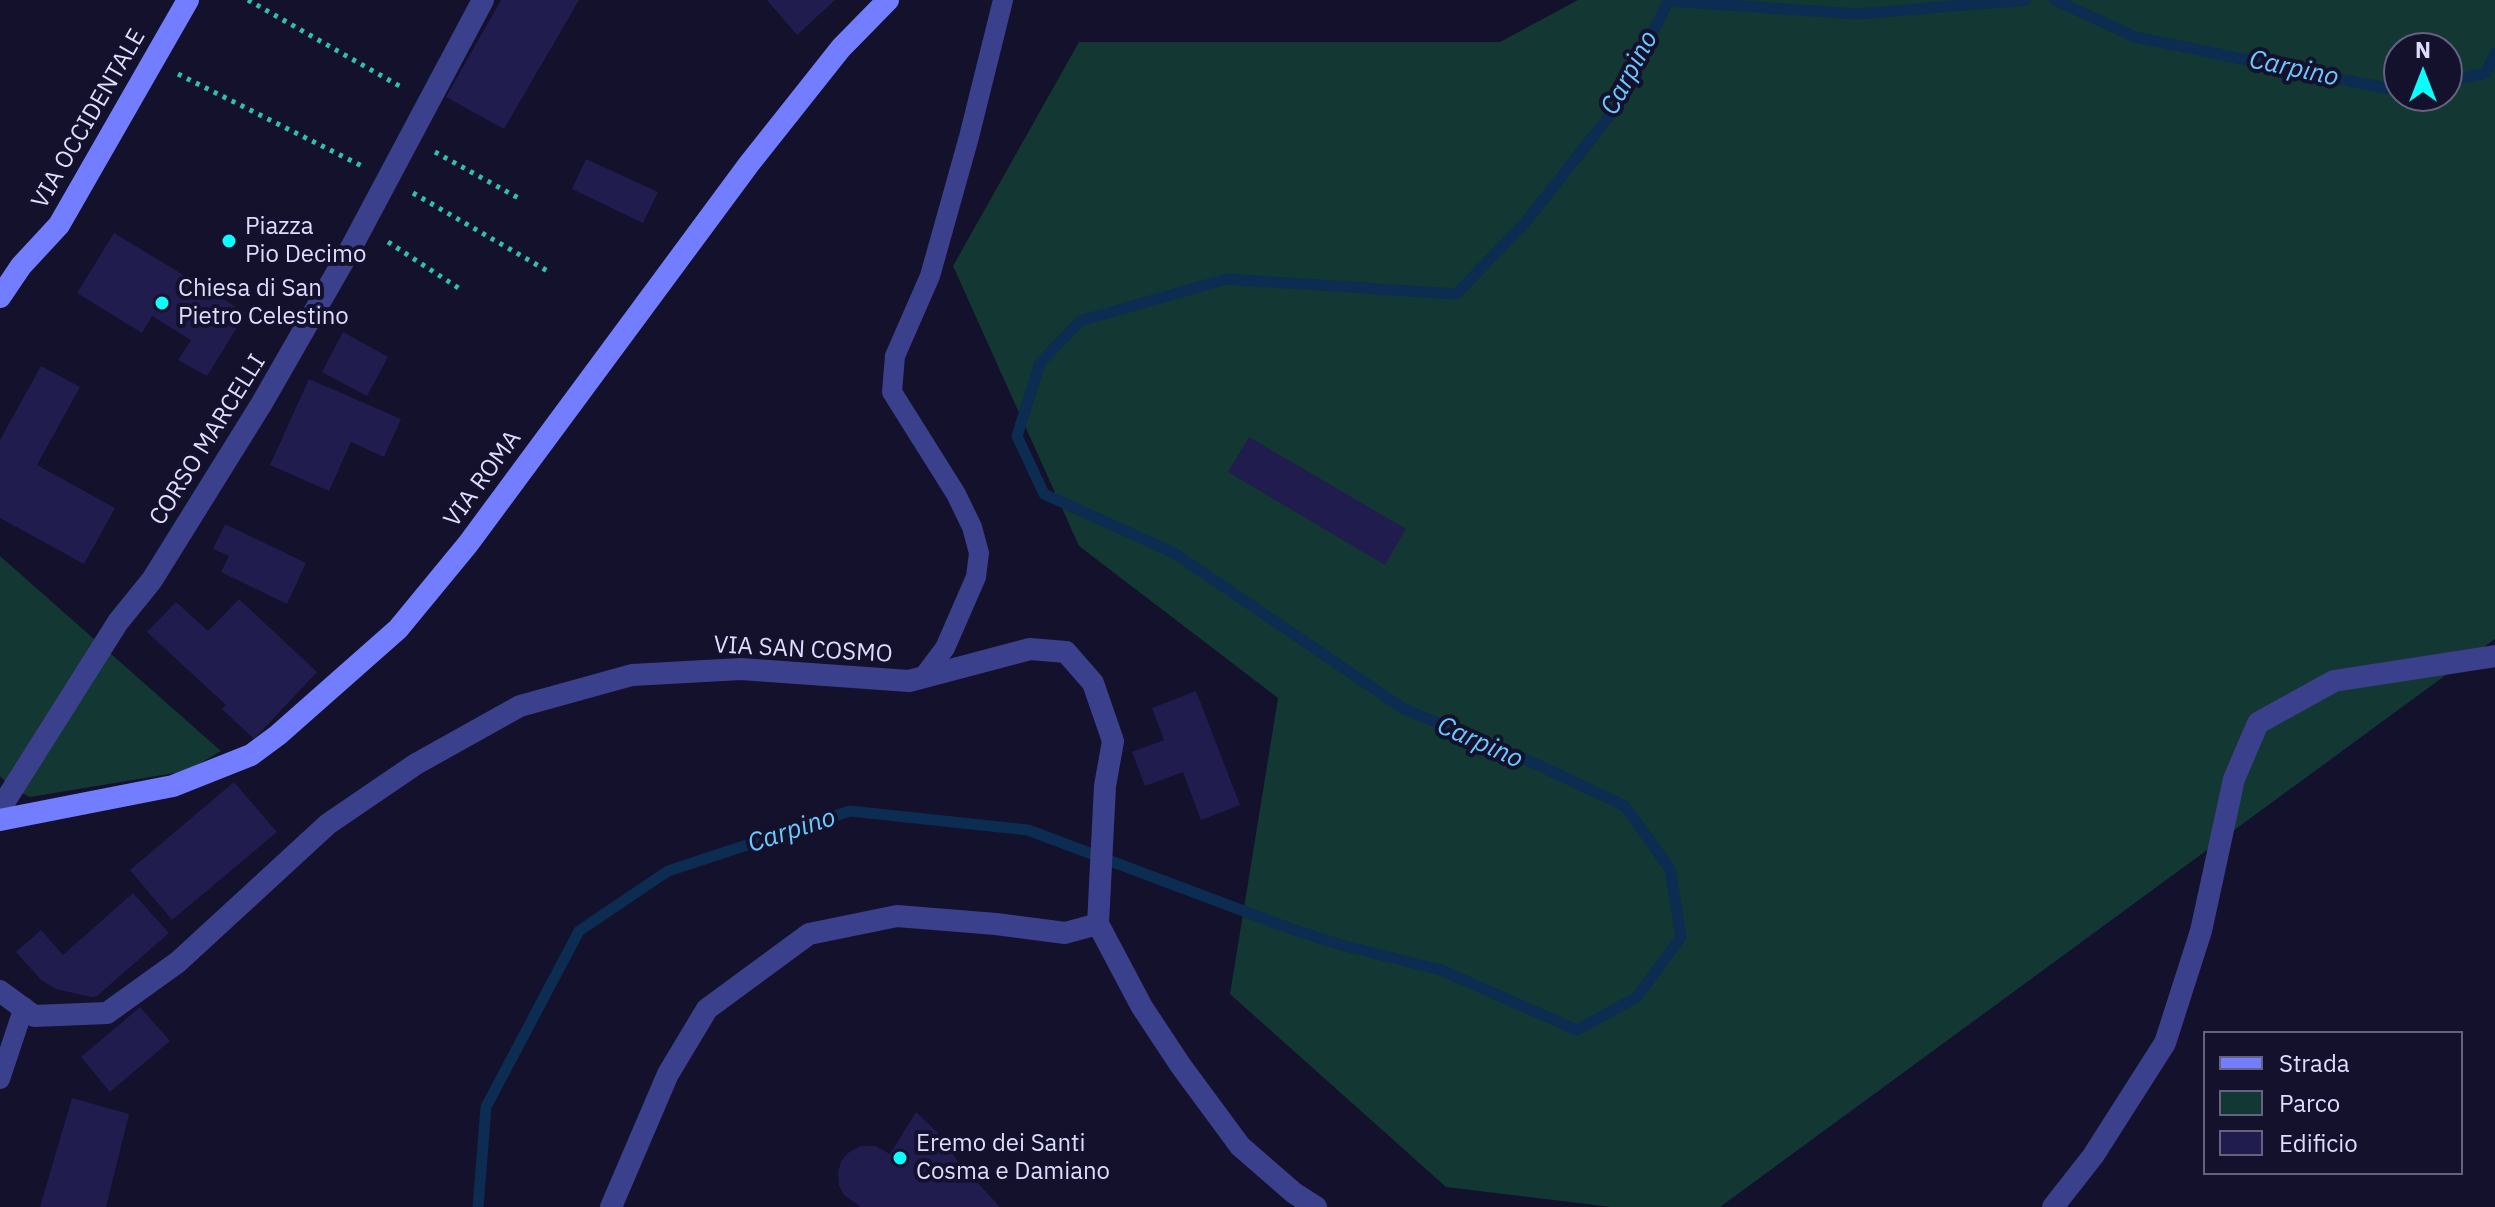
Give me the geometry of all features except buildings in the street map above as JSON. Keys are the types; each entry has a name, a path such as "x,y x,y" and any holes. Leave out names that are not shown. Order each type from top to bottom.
{"main road":[{"name":"VIA OCCIDENTALE","path":"0,297 21,266 59,225 188,0"},
{"name":"VIA ROMA","path":"0,820 173,786 251,755 398,629 468,544 749,164 841,48 888,0"}],"street":[{"name":"CORSO MARCELLI","path":"0,809 118,622 152,580 262,403 363,226 483,0"},
{"name":"VIA SAN COSMO","path":"0,991 34,1016 107,1013 178,962 328,824 416,764 520,706 632,675 741,669 909,681 1030,649 1066,652 1093,683 1113,741 1105,786 1098,914"},
{"path":"2053,1207 2093,1156 2165,1043 2201,931 2234,779 2258,723 2334,681 2495,656"},
{"path":"611,1207 668,1074 707,1009 809,934 897,916 1065,933 1098,914 1142,1007 1240,1146 1294,1193 1316,1207"}],"lane":[{"path":"924,676 945,648 976,577 979,553 972,527 956,494 892,392 895,356 930,276 1003,0"},
{"path":"0,1079 24,1007"}],"path":[{"path":"248,0 428,103"},
{"path":"152,61 388,179 551,273"},
{"path":"410,138 522,200"},
{"path":"363,226 460,289"}],"green space":[{"path":"1578,0 2495,0 2495,639 1720,1207 1611,1207 1446,1187 1230,994 1278,698 1079,546 953,266 1079,42 1500,42"},
{"path":"0,556 221,751 187,771 30,797 12,789 0,776"}],"waterway":[{"name":"Carpino","path":"478,1207 486,1107 579,931 668,871 850,811 1028,830 1289,928 1441,970 1577,1030 1637,997 1681,937 1670,869 1625,806 1521,757 1404,709 1174,553 1044,494 1017,436 1040,363 1080,321 1227,279 1456,294 1524,224 1618,105 1668,1 1857,14 2026,0"},
{"name":"Carpino","path":"2055,0 2135,37 2383,88"},
{"name":"Carpino","path":"2463,78 2486,73 2495,53"}],"place":[{"name":"Piazza Pio Decimo","path":"229,241"},
{"name":"Chiesa di San Pietro Celestino","path":"162,303"},
{"name":"Eremo dei Santi Cosma e Damiano","path":"900,1158"}]}
